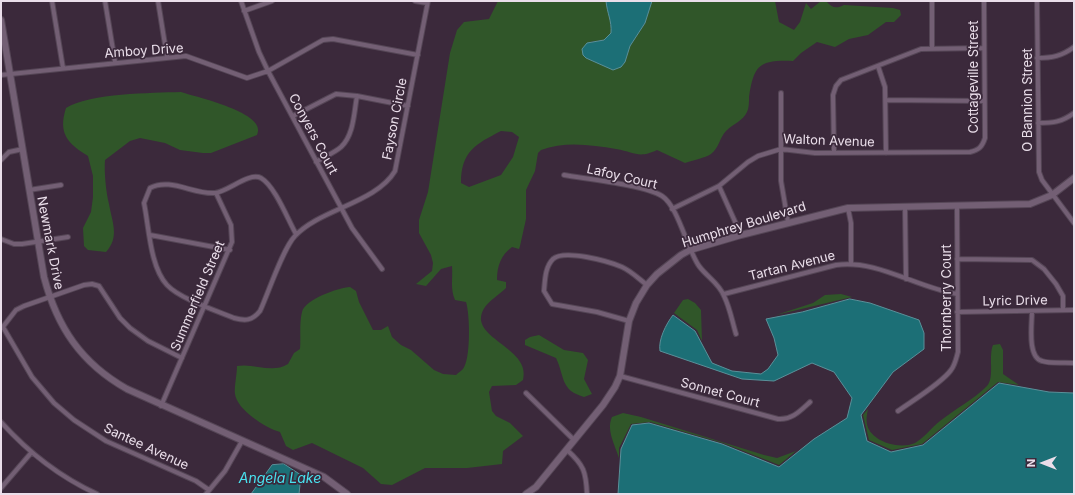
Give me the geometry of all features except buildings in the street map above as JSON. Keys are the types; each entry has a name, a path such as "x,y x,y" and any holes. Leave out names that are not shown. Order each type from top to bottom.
{"street":[{"path":"52,1 63,68"},
{"path":"105,1 115,62"},
{"path":"158,1 167,56"},
{"name":"Conyers Court","path":"241,1 258,52 352,228 382,269"},
{"path":"244,11 272,1"},
{"path":"415,1 428,2"},
{"path":"932,1 932,48"},
{"name":"Cottageville Street","path":"977,151 982,146 985,138 984,1"},
{"name":"O Bannion Street","path":"1037,1 1039,172 1042,180 1052,195 1074,223"},
{"name":"Fayson Circle","path":"296,234 383,186 390,179 398,162 428,2"},
{"name":"Newmark Drive","path":"1,20 38,242 49,297 66,333 81,353 95,368 107,378 127,390 324,477 347,494"},
{"name":"Amboy Drive","path":"1,75 167,56 186,56 247,78 268,71 323,40 333,38 418,55"},
{"path":"1037,58 1052,58 1065,54 1074,47"},
{"path":"834,152 833,95 836,86 842,80 921,49 984,48"},
{"path":"878,66 883,77 886,100 886,153"},
{"path":"781,93 781,181 788,222"},
{"path":"293,116 336,94 357,96 408,106"},
{"path":"316,162 340,148 345,143 350,130 357,96"},
{"path":"886,100 984,101"},
{"path":"1038,123 1055,123 1064,120 1074,113"},
{"path":"1,160 9,152 23,149"},
{"name":"Walton Avenue","path":"672,210 719,186 753,159 769,151 781,149 816,153 886,153 977,151"},
{"name":"Lafoy Court","path":"564,175 653,192 663,197 672,210 699,266 724,294 736,334"},
{"path":"252,177 259,177 266,181 272,189 296,234 287,249 260,312 254,318 243,321 178,293 168,286 156,265 144,203 150,188 162,184 216,193 226,190 252,177"},
{"name":"Humphrey Boulevard","path":"526,494 536,487 611,394 620,376 629,321 647,285 668,264 690,250 788,222 848,208 1030,204 1052,195 1074,178"},
{"path":"29,190 61,185"},
{"path":"719,186 741,235"},
{"name":"Summerfield Street","path":"161,406 230,250 232,242 232,225 216,193"},
{"path":"905,206 906,279"},
{"name":"Thornberry Court","path":"898,411 951,371 958,352 957,206"},
{"path":"848,208 851,223 851,263"},
{"path":"150,235 230,250"},
{"path":"1,239 14,244 68,237"},
{"path":"629,321 597,312 552,304 544,291 547,266 554,258 561,254 585,257 611,262 623,267 647,285"},
{"path":"957,259 1032,260 1044,269 1056,284 1063,296 1063,310"},
{"name":"Tartan Avenue","path":"724,294 836,265 851,263 906,279 943,292 957,294"},
{"path":"2,328 16,310 84,285 92,284 99,286 120,318 130,328 148,341 182,358"},
{"name":"Lyric Drive","path":"957,312 1074,310"},
{"path":"1032,311 1032,347 1034,356 1041,361 1074,362"},
{"name":"Santee Avenue","path":"2,328 32,377 54,403 74,420 106,441 196,481 209,490"},
{"name":"Sonnet Court","path":"620,376 778,419 794,416 810,402"},
{"path":"526,393 574,440"},
{"path":"1,422 30,452 59,472 97,494"},
{"path":"206,494 225,471 242,441"},
{"path":"566,450 578,460 584,468 587,494"},
{"path":"1,488 30,452"}],"shaded area":[{"path":"498,1 606,1 611,25 611,33 604,40 590,42 586,58 600,64 625,62 630,46 645,23 652,1 775,1 779,22 794,30 800,22 806,3 811,9 821,1 826,1 830,5 836,7 844,5 893,8 900,10 901,15 894,22 886,22 868,35 849,39 835,47 817,42 801,53 793,61 766,63 760,66 753,77 747,112 740,120 726,131 714,152 706,157 685,163 657,150 651,153 636,154 622,150 588,145 559,145 541,150 538,153 535,171 526,190 526,219 519,249 512,247 508,250 502,257 499,266 497,280 506,282 506,288 487,304 481,318 483,327 518,359 523,368 523,380 516,385 492,386 489,392 492,411 496,416 510,423 523,436 503,451 502,464 467,468 425,468 392,485 381,484 363,468 312,443 293,450 286,446 280,432 267,427 253,418 246,412 237,400 235,391 237,366 244,365 276,368 288,364 294,353 300,349 301,321 304,307 323,295 350,287 356,291 359,302 373,330 381,330 388,326 392,337 401,345 411,350 434,370 443,374 456,375 463,369 466,364 469,347 466,302 455,300 453,296 452,266 441,269 426,286 416,284 432,271 433,263 431,255 419,233 419,220 428,192 450,53 457,30 464,22 489,19","holes":["501,131 512,132 519,137 513,157 501,175 469,187 461,183 464,163 472,150 484,140"]},
{"path":"181,92 215,102 242,113 252,120 258,127 257,135 211,153 180,150 165,143 140,138 130,141 105,160 106,188 114,229 113,241 106,252 88,250 84,246 83,228 91,212 93,176 88,156 70,142 64,131 63,124 66,108 90,99 122,95"},
{"path":"841,294 852,297 776,315 813,303 825,295"},
{"path":"688,299 695,303 701,310 702,341 697,330 674,313 683,300"},
{"path":"539,335 564,350 583,353 588,360 584,379 592,394 584,397 571,391 564,382 556,358 525,345 525,340"},
{"path":"1000,344 1003,350 1003,374 1019,385 998,382 922,444 892,450 869,440 863,415 868,409 867,425 873,435 877,438 896,445 911,445 918,441 940,421 976,396 987,386 991,377 991,355 993,345"},
{"path":"623,413 641,417 777,458 796,451 779,465 723,443 650,422 631,424 619,448 619,458 612,438 610,422 612,417"}],"water":[{"path":"606,1 652,1 645,23 630,46 625,62 621,67 613,70 586,58 583,55 582,49 587,43 604,40 611,33 611,25"},
{"path":"850,299 870,303 919,320 924,333 924,349 893,372 861,415 867,441 891,452 923,445 999,383 1049,392 1074,393 1074,494 618,494 621,449 632,425 649,423 722,444 779,467 814,439 847,418 852,398 834,372 812,363 774,381 742,379 660,351 660,342 663,332 673,315 695,331 712,363 732,371 761,374 768,369 778,355 774,338 766,319 802,312"},
{"name":"Angela Lake","path":"284,464 301,475 299,494 251,494 272,465"}]}
